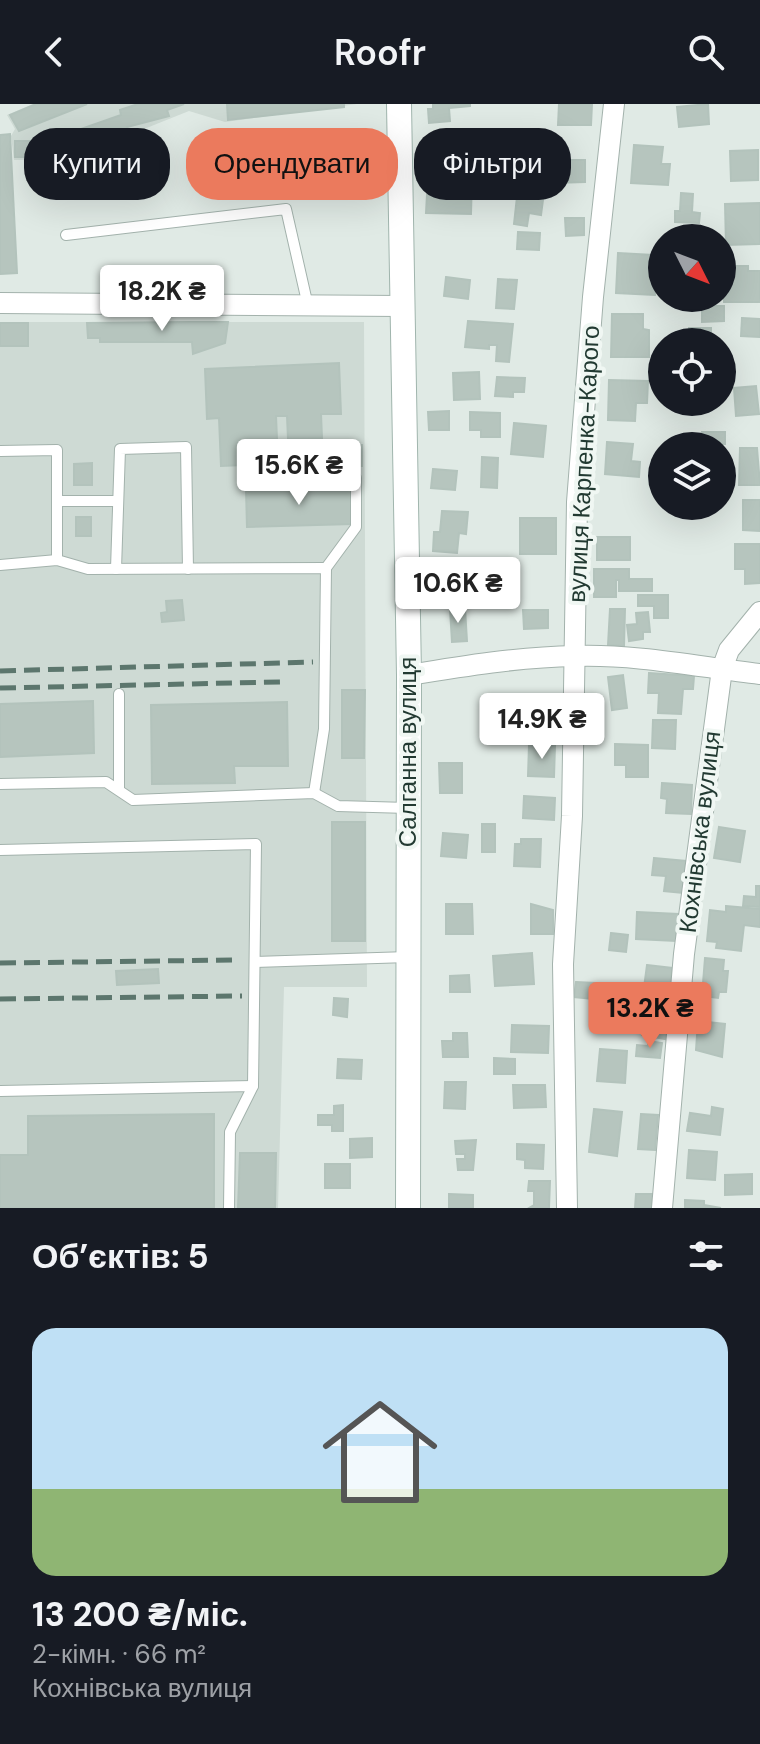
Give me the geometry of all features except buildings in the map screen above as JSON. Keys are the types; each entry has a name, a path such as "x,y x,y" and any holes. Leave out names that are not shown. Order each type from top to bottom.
{"street":[{"name":"Салганна вулиця","path":"399,104 409,675 408,1208"},
{"name":"вулиця Карпенка-Карого","path":"567,1208 563,964 576,656 577,502 593,297 614,104"},
{"path":"0,303 401,306"},
{"name":"Кохнівська вулиця","path":"662,1208 684,954 722,669 729,650 760,612"},
{"path":"409,675 489,662 576,656 641,658 760,674"}],"lane":[{"path":"66,235 286,209 308,306"},
{"path":"116,569 120,449 186,447 188,569"},
{"path":"0,451 57,450 57,560"},
{"path":"283,477 356,478 356,527 326,568 324,729 314,793"},
{"path":"57,501 118,501"},
{"path":"0,565 57,560 88,569 326,568"},
{"path":"119,694 119,788"},
{"path":"0,784 106,782 133,800 314,793 338,806 408,808"},
{"path":"0,850 256,844 253,1086 230,1132 229,1208"},
{"path":"255,962 408,957"},
{"path":"0,1091 253,1086"}],"shaded area":[{"path":"33,104 357,104 225,122 189,111 146,128 24,128 24,160 14,160 11,136 15,129 7,115"},
{"path":"0,322 364,322 367,987 284,987 278,1208 0,1208"}],"railway":[{"path":"0,671 313,662"},
{"path":"0,688 280,682"},
{"path":"0,963 237,960"},
{"path":"0,999 242,996"}]}
